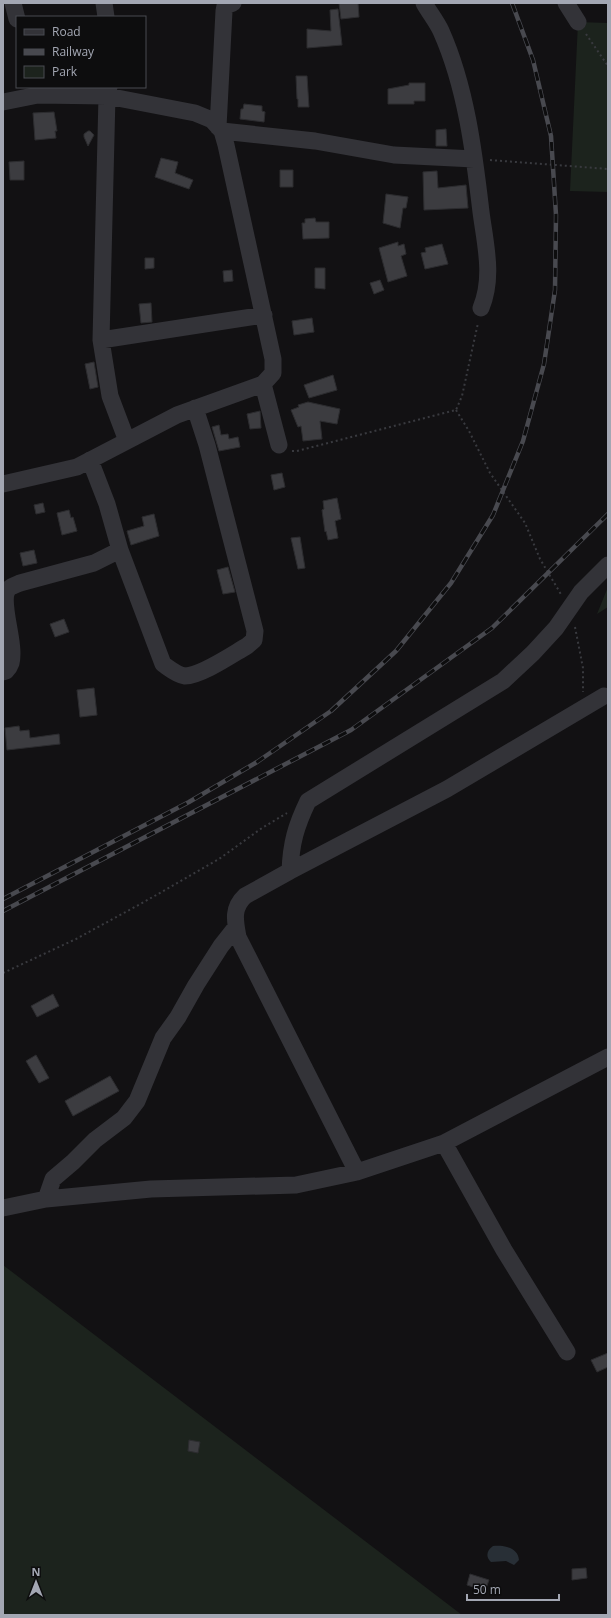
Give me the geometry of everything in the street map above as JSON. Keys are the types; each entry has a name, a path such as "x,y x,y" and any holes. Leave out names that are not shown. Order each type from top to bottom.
{"street":[{"path":"12,3 16,17"},
{"path":"104,3 106,16"},
{"path":"220,129 224,11 225,6 233,3"},
{"path":"424,3 441,31 460,86 469,127 488,262 487,289 481,308"},
{"path":"566,3 578,22"},
{"path":"3,102 36,91 108,92 196,113 212,120 220,129 226,145 273,359 273,373 263,384 177,415 77,467 3,484"},
{"path":"108,92 101,340 110,396 127,441"},
{"path":"220,129 394,155 474,159"},
{"path":"101,340 264,315"},
{"path":"263,384 280,445"},
{"path":"90,460 107,504 120,550 163,664 174,672 185,676 200,673 248,646 254,640 255,632 207,445 196,408"},
{"path":"3,672 6,671 11,664 11,636 4,601 7,591 20,583 94,563 120,550"},
{"path":"290,871 291,849 298,821 308,800 503,681 547,638 556,628 581,592 608,565"},
{"path":"357,1172 238,937 236,927 236,908 239,902 245,896 290,871 447,788 604,696"},
{"path":"46,1199 53,1179 95,1140 124,1118 137,1101 163,1038 178,1017 208,966 236,927"},
{"path":"3,1208 46,1199 151,1189 296,1185 357,1172 444,1143 608,1057"},
{"path":"444,1143 504,1250 567,1352"}],"path":[{"path":"578,22 603,56 608,66"},
{"path":"474,159 523,164 608,169"},
{"path":"456,410 462,396 481,308"},
{"path":"280,445 286,451 297,451 456,410"},
{"path":"456,410 469,431 490,473 525,523 540,559 560,593 571,607 583,668 580,710"},
{"path":"3,973 76,939 144,902 218,859 262,828 288,812"}],"green space":[{"path":"578,22 608,23 608,192 570,191"},
{"path":"608,587 608,607 597,614"},
{"path":"3,1265 462,1615 3,1615"}],"shaded area":[{"path":"493,1546 501,1546 513,1550 516,1552 519,1560 514,1565 506,1561 491,1562 487,1556 489,1549"}],"building":[{"path":"339,3 358,3 359,17 341,19"},
{"path":"338,9 342,45 307,48 307,29 331,31 330,10"},
{"path":"296,76 307,76 309,107 298,107"},
{"path":"409,83 425,83 425,101 414,101 414,104 388,104 388,89 409,85"},
{"path":"244,104 262,106 262,111 265,112 264,122 240,119 241,109 243,109"},
{"path":"54,112 57,131 55,131 56,138 35,140 33,113"},
{"path":"446,129 447,146 436,146 436,130"},
{"path":"88,131 94,135 88,146 84,134"},
{"path":"161,158 178,162 175,173 193,180 189,189 155,177"},
{"path":"24,161 24,180 10,180 9,162"},
{"path":"280,170 293,170 293,187 280,187"},
{"path":"437,171 438,188 466,185 468,208 424,210 423,172"},
{"path":"386,194 408,197 406,208 403,208 400,228 383,223"},
{"path":"315,218 316,222 329,222 329,238 303,239 302,223 305,223 305,219"},
{"path":"398,242 398,246 404,244 406,254 401,256 407,276 388,282 379,248"},
{"path":"442,244 448,264 425,269 421,253 426,252 425,248"},
{"path":"145,258 154,258 154,268 145,269"},
{"path":"315,268 325,268 325,289 315,288"},
{"path":"232,270 233,281 224,282 223,271"},
{"path":"380,280 384,290 374,294 370,283"},
{"path":"151,303 152,322 141,323 139,304"},
{"path":"312,318 314,332 294,335 292,321"},
{"path":"94,362 98,387 90,389 85,364"},
{"path":"333,375 337,390 309,398 304,385"},
{"path":"308,402 340,409 337,424 320,421 322,439 303,441 301,426 298,427 291,410 299,407 298,405"},
{"path":"260,411 261,428 250,429 247,414"},
{"path":"219,425 221,435 228,434 229,439 238,437 240,447 219,451 212,427"},
{"path":"282,473 285,487 274,490 271,475"},
{"path":"337,498 341,519 335,521 338,538 328,540 326,531 325,532 322,510 324,509 323,501"},
{"path":"43,503 45,512 36,514 34,505"},
{"path":"69,510 71,518 73,517 77,531 62,535 57,513"},
{"path":"154,514 159,536 131,545 127,531 144,526 142,517"},
{"path":"300,537 305,568 298,569 291,538"},
{"path":"34,550 37,563 23,566 20,553"},
{"path":"228,567 235,592 223,594 217,570"},
{"path":"64,619 69,632 55,637 50,624"},
{"path":"94,688 97,715 80,717 77,690"},
{"path":"19,726 20,731 29,730 30,738 59,734 60,744 7,750 5,728"},
{"path":"53,994 59,1006 37,1017 31,1006"},
{"path":"36,1055 49,1078 39,1083 26,1061"},
{"path":"110,1076 119,1091 73,1116 65,1101"},
{"path":"608,1353 608,1367 597,1372 591,1360"},
{"path":"189,1440 200,1442 198,1453 188,1451"},
{"path":"586,1568 587,1578 572,1580 572,1569"},
{"path":"470,1574 489,1580 485,1591 467,1585"}],"railway":[{"path":"3,899 189,802 257,762 331,711 396,651 451,583 493,515 523,441 544,364 555,290 556,215 551,136 533,60 512,3"},
{"path":"3,911 351,730 492,628 608,514"}]}
